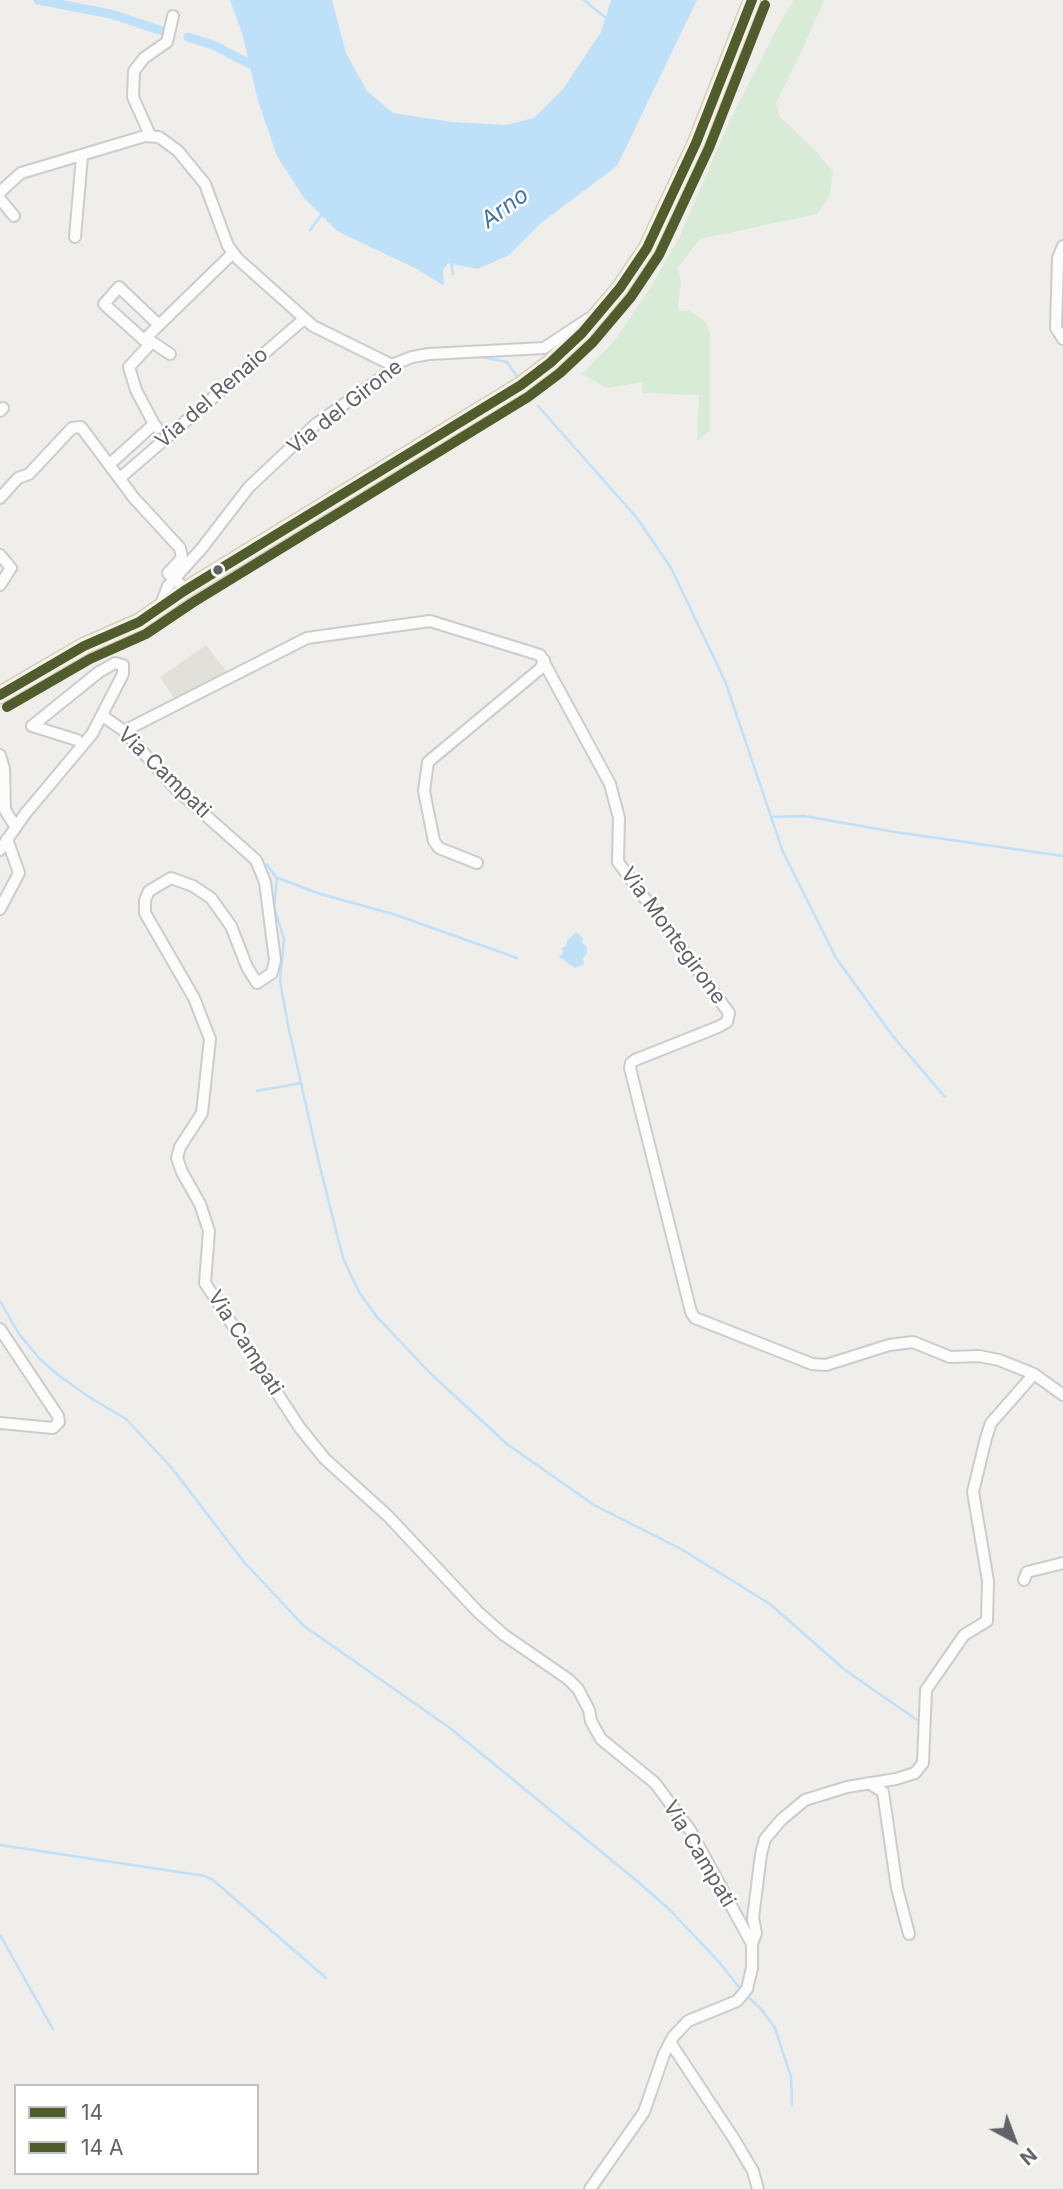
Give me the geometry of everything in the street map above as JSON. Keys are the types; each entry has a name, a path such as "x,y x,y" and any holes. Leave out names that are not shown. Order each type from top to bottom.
{"main road":[{"path":"0,695 84,646 139,622 160,607 180,585 529,379 572,343 635,268 676,191 752,0"}],"street":[{"path":"150,135 133,97 134,71 144,58 167,42 173,16"},
{"path":"0,192 21,173 150,135 162,138 173,146 205,184 232,254 304,319 324,333 392,365"},
{"path":"75,237 82,156"},
{"path":"0,199 14,216 0,211"},
{"path":"1063,246 1058,258 1056,328 1063,339"},
{"path":"159,325 119,287 104,304 144,340 232,254"},
{"name":"Via del Girone","path":"180,585 261,475 316,424 377,381 391,370 392,365 429,354 544,348 601,310"},
{"name":"Via del Renaio","path":"120,478 304,319"},
{"path":"166,438 154,424 136,390 129,367 152,342 170,354"},
{"path":"111,463 154,424"},
{"path":"0,498 18,478 29,474 72,428 81,427 111,463 134,498 182,551 182,558 168,573 169,577 180,585"},
{"path":"0,555 11,568 0,585"},
{"path":"124,731 307,638 430,621 532,651 544,660 541,668 428,762 424,791 434,842 439,848 477,863"},
{"name":"Via Montegirone","path":"544,660 610,784 619,818 618,862 729,1013 727,1022 719,1027 635,1060 630,1068 691,1312 699,1321 812,1363 839,1363 889,1346 913,1342 950,1357 979,1356 999,1360 1034,1374"},
{"path":"0,850 15,826 86,743 103,716 123,674 124,667 119,663 99,672 32,726 78,740"},
{"name":"Via Campati","path":"103,716 124,731 177,790 256,860 265,882 275,960 272,973 257,983 247,967 231,926 211,898 193,886 171,878 149,891 145,900 145,912 194,998 210,1039 202,1113 180,1147 177,1158 200,1204 209,1231 205,1283 300,1428 325,1459 388,1516 504,1635 568,1679 578,1689 601,1739 655,1783 690,1830 752,1944"},
{"path":"0,755 4,769 5,810 15,826"},
{"path":"5,791 10,803 25,814"},
{"path":"0,909 19,873 7,839"},
{"path":"0,1329 60,1422 53,1428 0,1423"},
{"path":"964,1635 987,1621 988,1580 973,1492 991,1423 1034,1374 1063,1395"},
{"path":"1026,1576 1063,1563"},
{"path":"590,2189 643,2112 670,2042 688,2021 737,2001 747,1989 752,1944 756,1933 753,1918 765,1839 780,1821 805,1800 826,1792 915,1773 923,1763 926,1690 974,1622"},
{"path":"892,1779 883,1792 897,1888 909,1934"},
{"path":"869,1783 883,1792"},
{"path":"670,2042 734,2139 753,2171 758,2189"}],"shaded area":[{"path":"206,645 227,672 176,701 160,677"}],"green space":[{"path":"794,0 824,0 776,103 780,117 817,152 833,172 830,195 817,214 700,239 678,267 681,284 678,307 680,311 689,311 706,322 710,332 710,431 697,441 699,395 642,393 643,382 607,388 582,374 615,340 651,287 680,236 730,120"}],"water":[{"name":"Arno","path":"230,0 332,0 346,53 367,91 393,113 452,122 505,125 534,118 563,89 601,32 611,0 697,0 617,166 541,223 509,255 478,269 448,263 443,270 444,286 417,269 337,231 304,198 277,156 258,101 242,33"},
{"path":"576,932 583,938 582,943 586,945 587,953 583,958 584,964 575,968 559,957 563,953 562,948"}],"waterway":[{"path":"38,0 111,14 165,32"},
{"path":"584,0 606,18"},
{"path":"188,37 213,45 250,64"},
{"path":"310,230 323,213"},
{"path":"451,260 453,274"},
{"path":"482,357 507,362 518,378"},
{"path":"538,406 637,518 671,568 725,681 783,852 836,958 892,1035 945,1097"},
{"path":"771,817 804,816 1063,856"},
{"path":"267,864 277,879 274,907 284,939 280,981 319,1163 343,1258 359,1292 377,1317 430,1373 507,1444 594,1505 681,1549 770,1604 845,1670 917,1720"},
{"path":"276,877 317,893 393,914 517,958"},
{"path":"257,1091 301,1083"},
{"path":"0,1301 19,1334 40,1359 89,1397 126,1419 171,1467 244,1562 304,1626 450,1728 637,1881 670,1910 742,1991"},
{"path":"0,1845 205,1876 326,1978"},
{"path":"0,1935 53,2029"},
{"path":"747,1996 775,2028 791,2077 792,2105"}],"transit line":[{"name":"14","path":"0,695 84,646 139,622 184,591 521,385 550,363 582,333 620,288 647,248 696,143 752,0"},
{"path":"7,707 90,659 146,634 528,397 560,373 593,342 631,297 659,255 709,148 765,5"}]}
